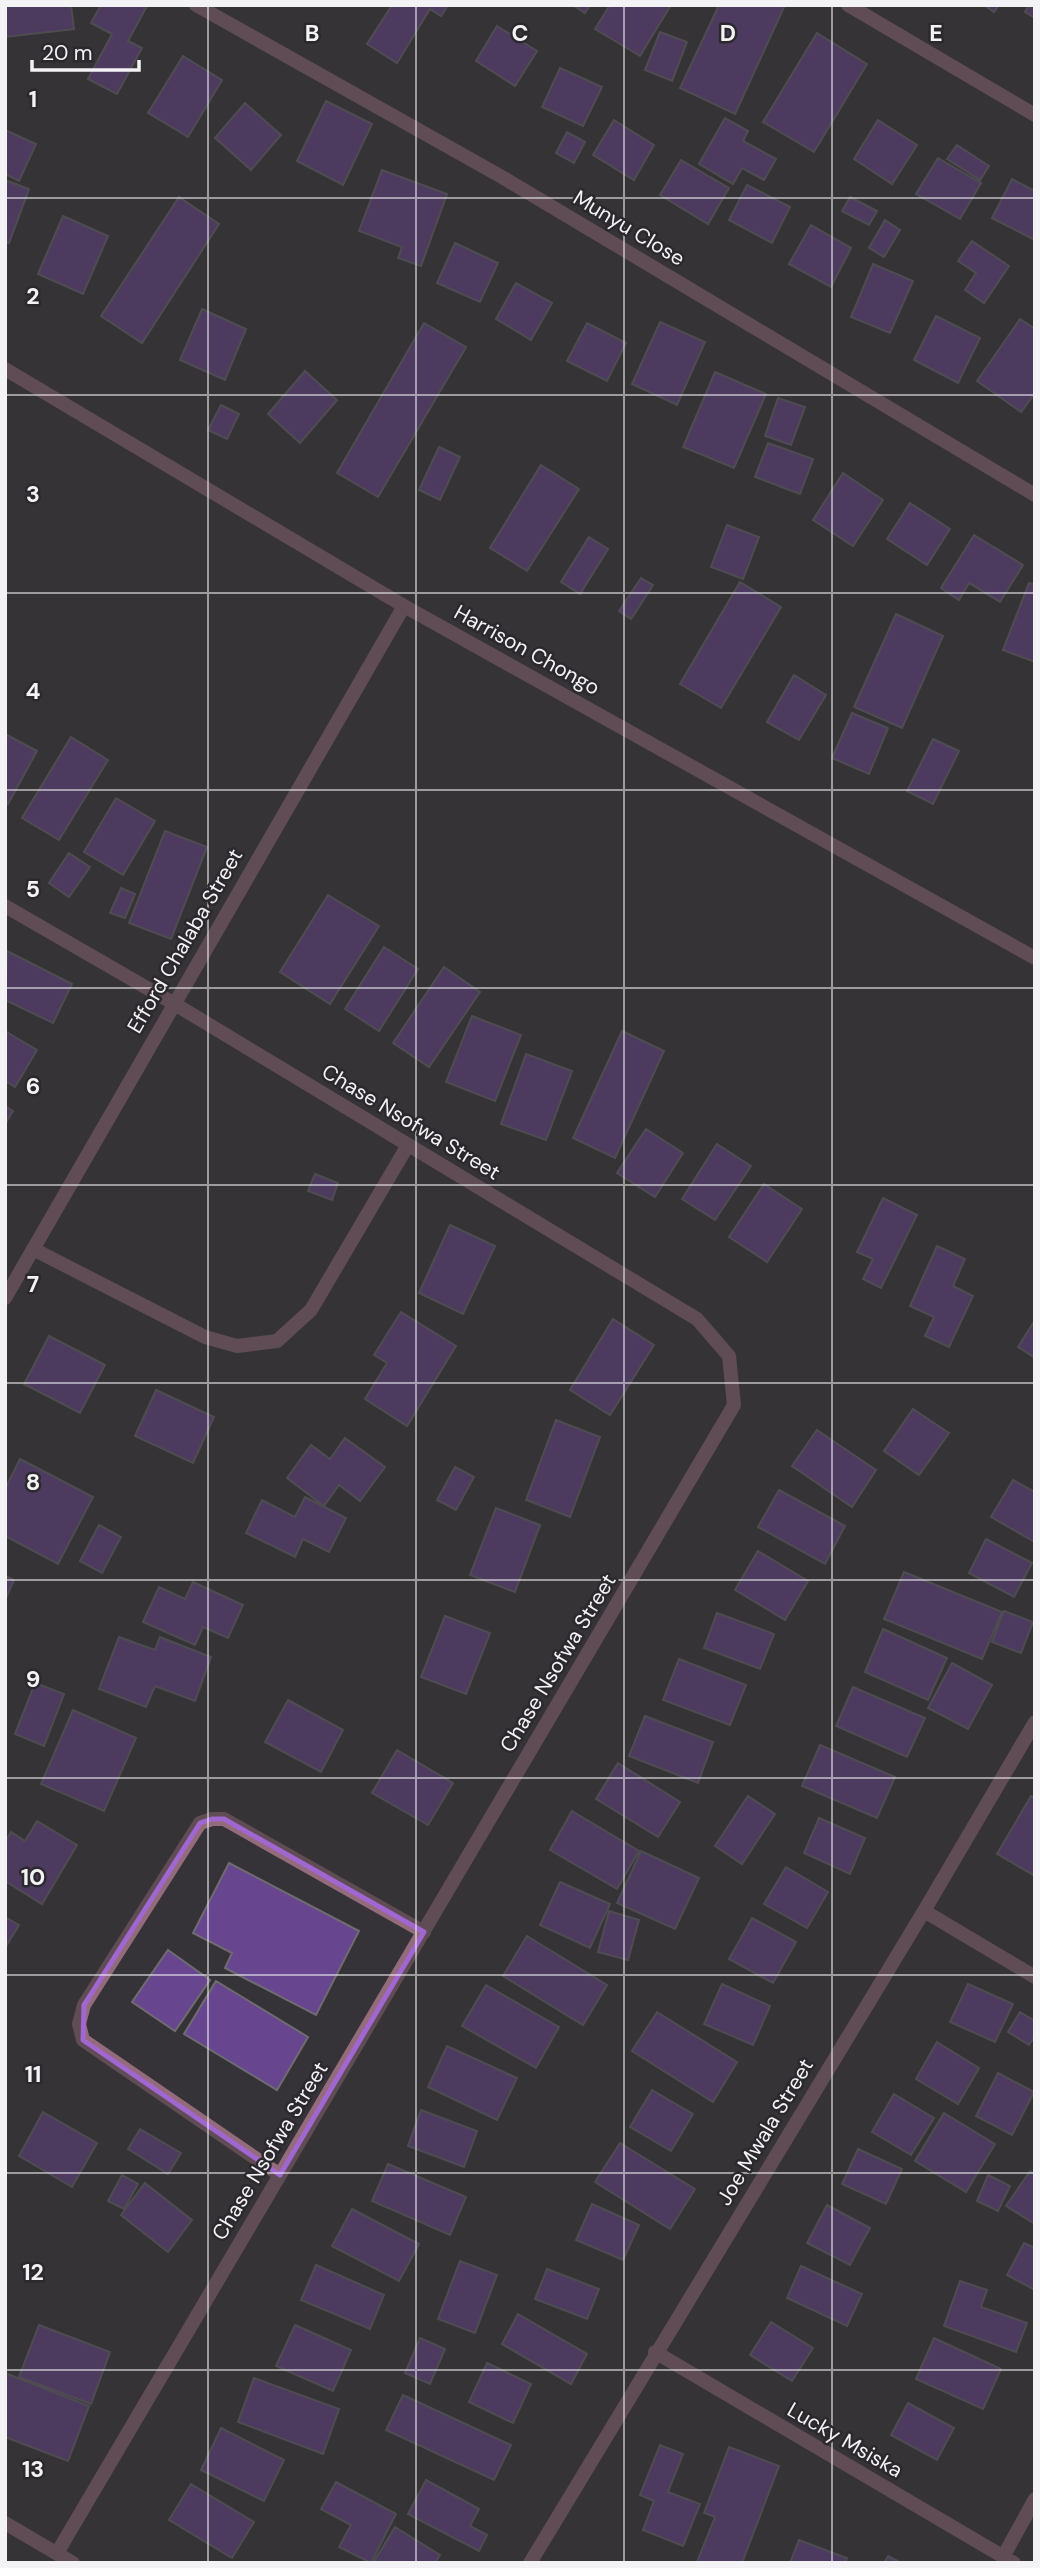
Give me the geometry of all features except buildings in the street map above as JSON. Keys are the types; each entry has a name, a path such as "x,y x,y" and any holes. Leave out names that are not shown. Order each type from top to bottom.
{"street":[{"name":"Munyu Close","path":"196,5 502,177 1035,495"},
{"path":"848,5 1035,116"},
{"name":"Harrison Chongo","path":"5,369 404,606 1035,958"},
{"name":"Efford Chalaba Street","path":"5,1298 404,606"},
{"name":"Chase Nsofwa Street","path":"5,906 173,1003 697,1320 729,1356 734,1405 57,2553"},
{"path":"33,1249 205,1337 237,1346 276,1341 311,1310 408,1145"},
{"name":"Joe Mwala Street","path":"530,2563 655,2352 924,1911 1035,1722"},
{"path":"280,2175 83,2040 79,2024 84,2005 200,1823 212,1819 224,1819 424,1932"},
{"path":"924,1911 1035,1977"},
{"name":"Lucky Msiska","path":"655,2352 1008,2560"},
{"path":"1008,2560 1035,2499"},
{"path":"5,2523 73,2563"}],"highlighted area":[{"path":"212,1819 224,1819 424,1932 280,2175 83,2040 84,2005 200,1823"}]}
